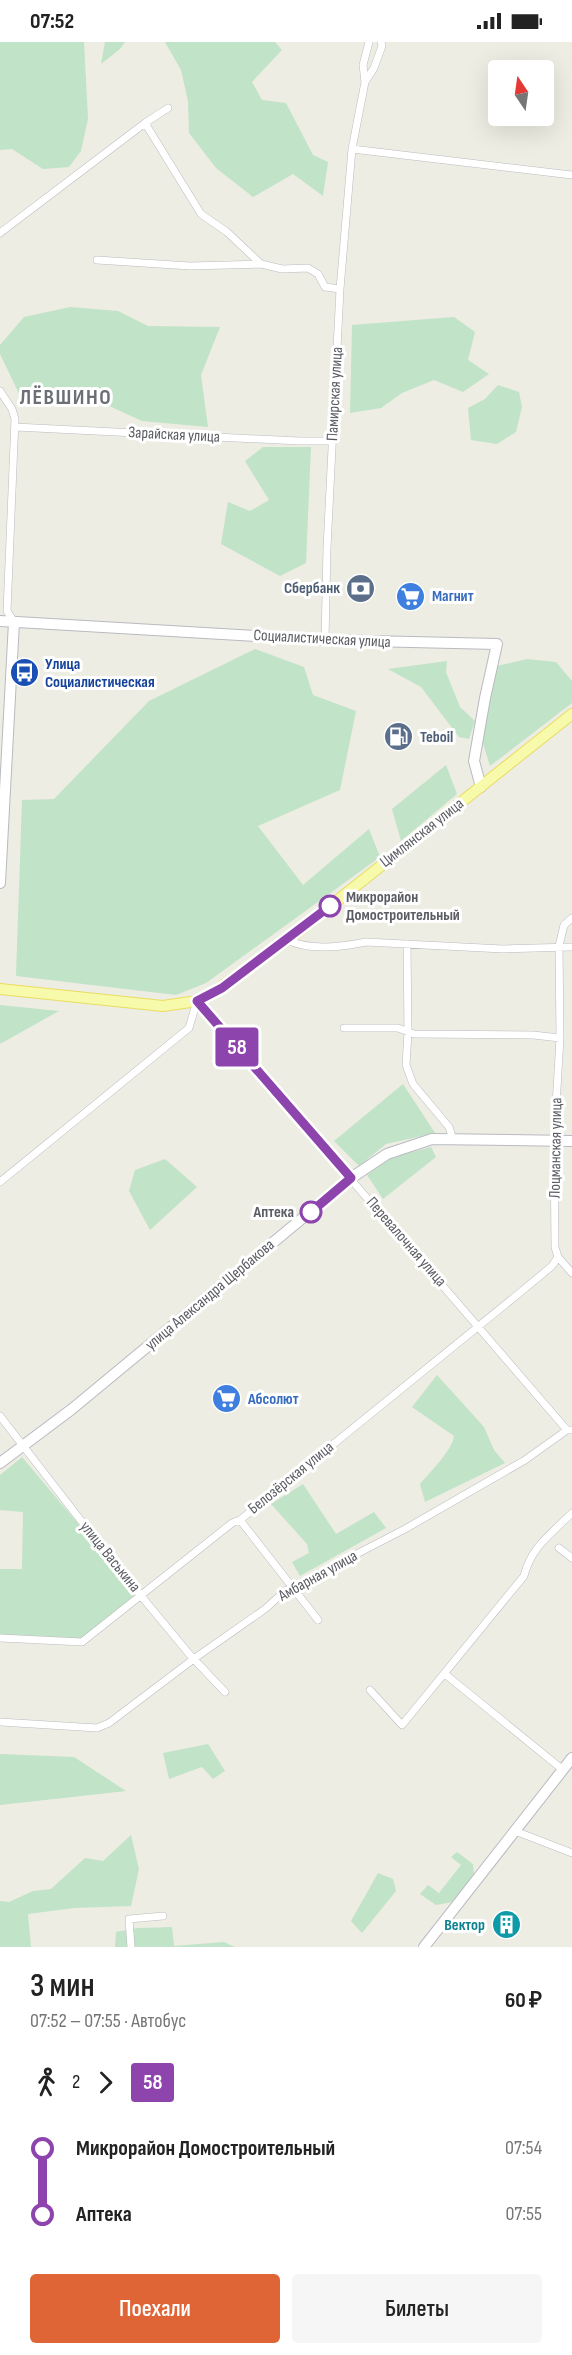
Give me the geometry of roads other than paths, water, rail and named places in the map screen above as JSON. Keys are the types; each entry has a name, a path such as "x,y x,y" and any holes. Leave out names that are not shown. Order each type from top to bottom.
{"main road":[{"name":"Цимлянская улица","path":"0,989 163,1006 197,1001 222,988 287,940 572,714"}],"street":[{"path":"365,82 363,65 369,42"},
{"path":"365,82 374,68 382,46 381,42"},
{"name":"Памирская улица","path":"325,640 340,289 352,149 365,82"},
{"path":"0,233 168,108"},
{"path":"145,123 201,214 227,232 261,264"},
{"path":"352,149 572,176"},
{"path":"97,260 190,266 261,264 282,269 308,268 318,274 325,287 340,289"},
{"path":"0,391 12,409 15,427 7,611 14,622 0,883"},
{"name":"Зарайская улица","path":"15,427 332,441"},
{"path":"325,619 333,619"},
{"name":"Социалистическая улица","path":"0,621 325,640 498,644 485,698 474,761 481,787"},
{"path":"559,946 564,925 572,918"},
{"path":"287,940 300,946 344,946 366,942 503,950 572,947"},
{"path":"407,944 406,1065 413,1084 449,1126 453,1139"},
{"name":"Лоцманская улица","path":"558,1257 555,1247 554,1140 560,1038 559,946"},
{"path":"0,1182 189,1028 197,1001"},
{"name":"Перевалочная улица","path":"197,1001 569,1430"},
{"path":"344,1029 398,1028 408,1032 560,1038"},
{"name":"улица Александра Щербакова","path":"0,1463 72,1409 351,1178 387,1154 432,1139 572,1141"},
{"path":"558,1257 572,1273"},
{"name":"Белозёрская улица","path":"0,1638 82,1642 232,1523 240,1520 552,1266 558,1257"},
{"name":"улица Васькина","path":"0,1416 141,1595 225,1692"},
{"name":"Амбарная улица","path":"0,1722 97,1728 109,1724 195,1658 265,1609 285,1591 405,1529 515,1466 569,1430"},
{"path":"370,1690 402,1725 524,1576 533,1551 572,1513"},
{"path":"240,1520 318,1620"},
{"path":"559,1548 572,1558"},
{"path":"445,1674 562,1770"},
{"path":"424,1947 572,1758"},
{"path":"515,1831 572,1853"},
{"path":"131,1947 129,1919 163,1916"}],"place":[{"name":"Сбербанк","path":"361,588"},
{"name":"Магнит","path":"411,596"},
{"name":"Улица Социалистическая","path":"24,673"},
{"name":"Teboil","path":"399,737"},
{"name":"Микрорайон Домостроительный","path":"330,906"},
{"name":"Аптека","path":"311,1212"},
{"name":"Абсолют","path":"227,1399"},
{"name":"Вектор","path":"506,1925"}],"district":[{"name":"ЛЁВШИНО","path":"66,397"}]}
